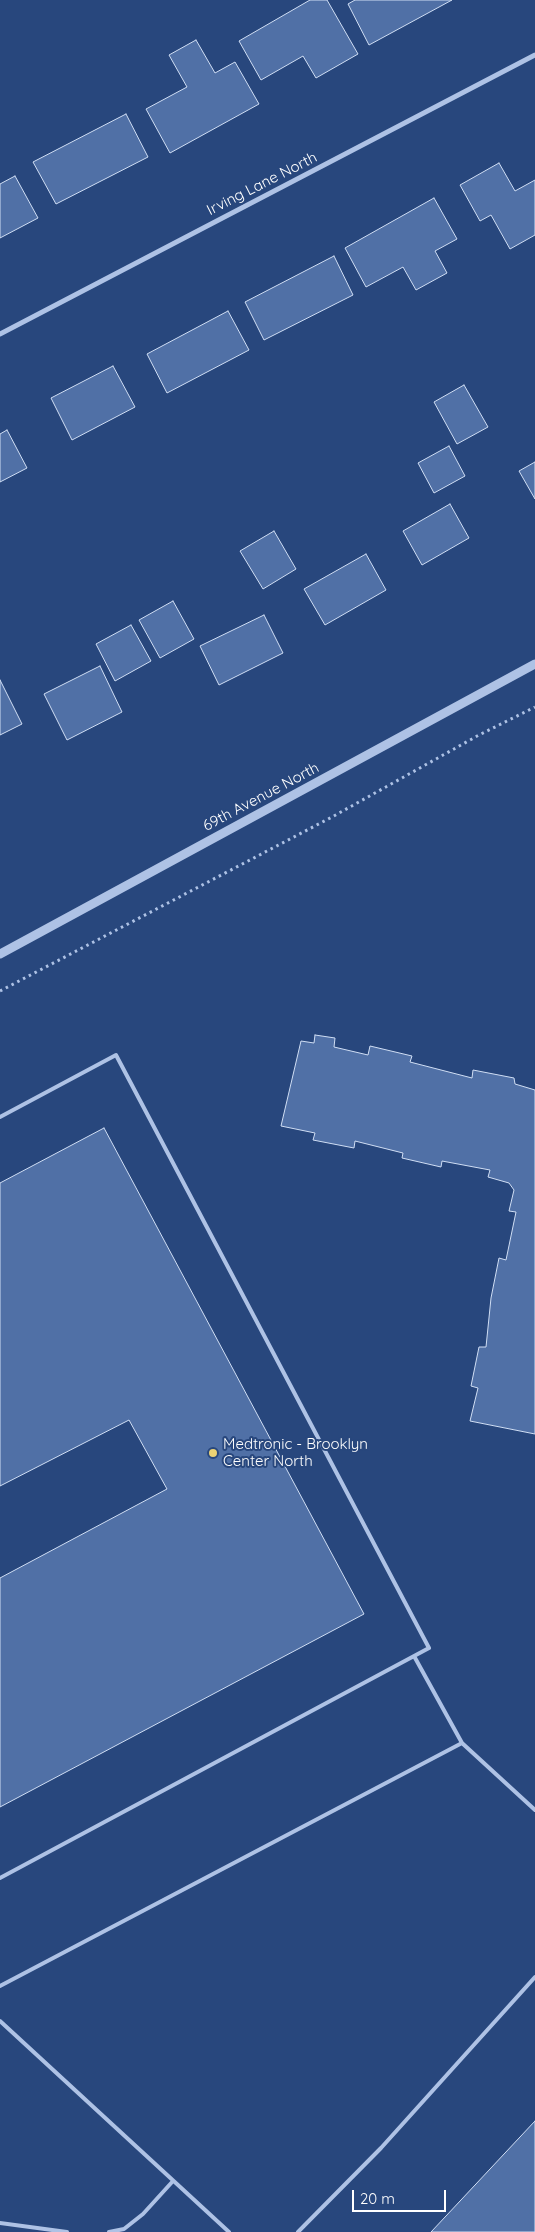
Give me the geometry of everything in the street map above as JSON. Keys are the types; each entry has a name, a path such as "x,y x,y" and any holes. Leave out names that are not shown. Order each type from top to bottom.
{"street":[{"name":"Irving Lane North","path":"0,334 535,55"},
{"name":"69th Avenue North","path":"0,954 535,664"}],"lane":[{"path":"0,1117 116,1055 429,1648 0,1878"},
{"path":"414,1656 462,1743 535,1810"},
{"path":"0,1986 462,1743"},
{"path":"298,2232 381,2148 535,1978"},
{"path":"0,2021 229,2232"},
{"path":"109,2232 124,2229 143,2214 173,2180"},
{"path":"0,2223 67,2232"}],"path":[{"path":"0,991 332,817 479,735 535,707"}],"building":[{"path":"310,0 327,0 358,54 316,78 303,56 261,80 239,41"},
{"path":"355,0 452,0 369,45 348,4"},
{"path":"196,40 215,73 235,62 259,104 170,153 146,109 187,87 169,55"},
{"path":"126,114 148,157 56,204 33,162"},
{"path":"499,163 515,191 535,180 535,235 510,249 491,215 480,221 460,185"},
{"path":"15,176 38,218 0,238 0,184"},
{"path":"434,198 457,239 435,251 447,273 416,290 403,267 366,287 345,248"},
{"path":"334,256 353,295 264,340 245,302"},
{"path":"228,311 249,350 167,393 147,354"},
{"path":"113,366 135,407 72,440 51,398"},
{"path":"464,385 488,427 457,444 434,402"},
{"path":"7,430 27,468 0,482 0,434"},
{"path":"449,446 465,476 434,493 418,463"},
{"path":"535,462 535,499 519,471"},
{"path":"450,504 469,538 422,565 403,531"},
{"path":"274,531 296,569 263,589 240,551"},
{"path":"366,554 386,590 325,625 304,589"},
{"path":"173,601 194,639 160,658 139,620"},
{"path":"264,615 283,653 219,685 200,646"},
{"path":"131,625 151,661 115,681 96,644"},
{"path":"100,666 122,712 67,740 44,694"},
{"path":"0,680 22,724 0,735"},
{"path":"315,1035 335,1038 334,1047 368,1055 370,1046 412,1056 410,1062 472,1078 473,1070 514,1078 515,1084 535,1090 535,1434 470,1421 478,1388 471,1386 479,1347 486,1347 491,1298 499,1258 506,1260 516,1212 509,1211 514,1190 509,1183 488,1177 490,1170 442,1161 441,1167 402,1158 403,1153 355,1141 354,1148 313,1140 315,1133 281,1126 301,1041 314,1043"},
{"name":"Medtronic - Brooklyn Center North","path":"104,1128 364,1614 0,1807 0,1578 167,1489 129,1420 0,1486 0,1183"},
{"path":"535,2121 535,2232 431,2232"}],"place":[{"name":"Medtronic - Brooklyn Center North","path":"213,1453"}]}
